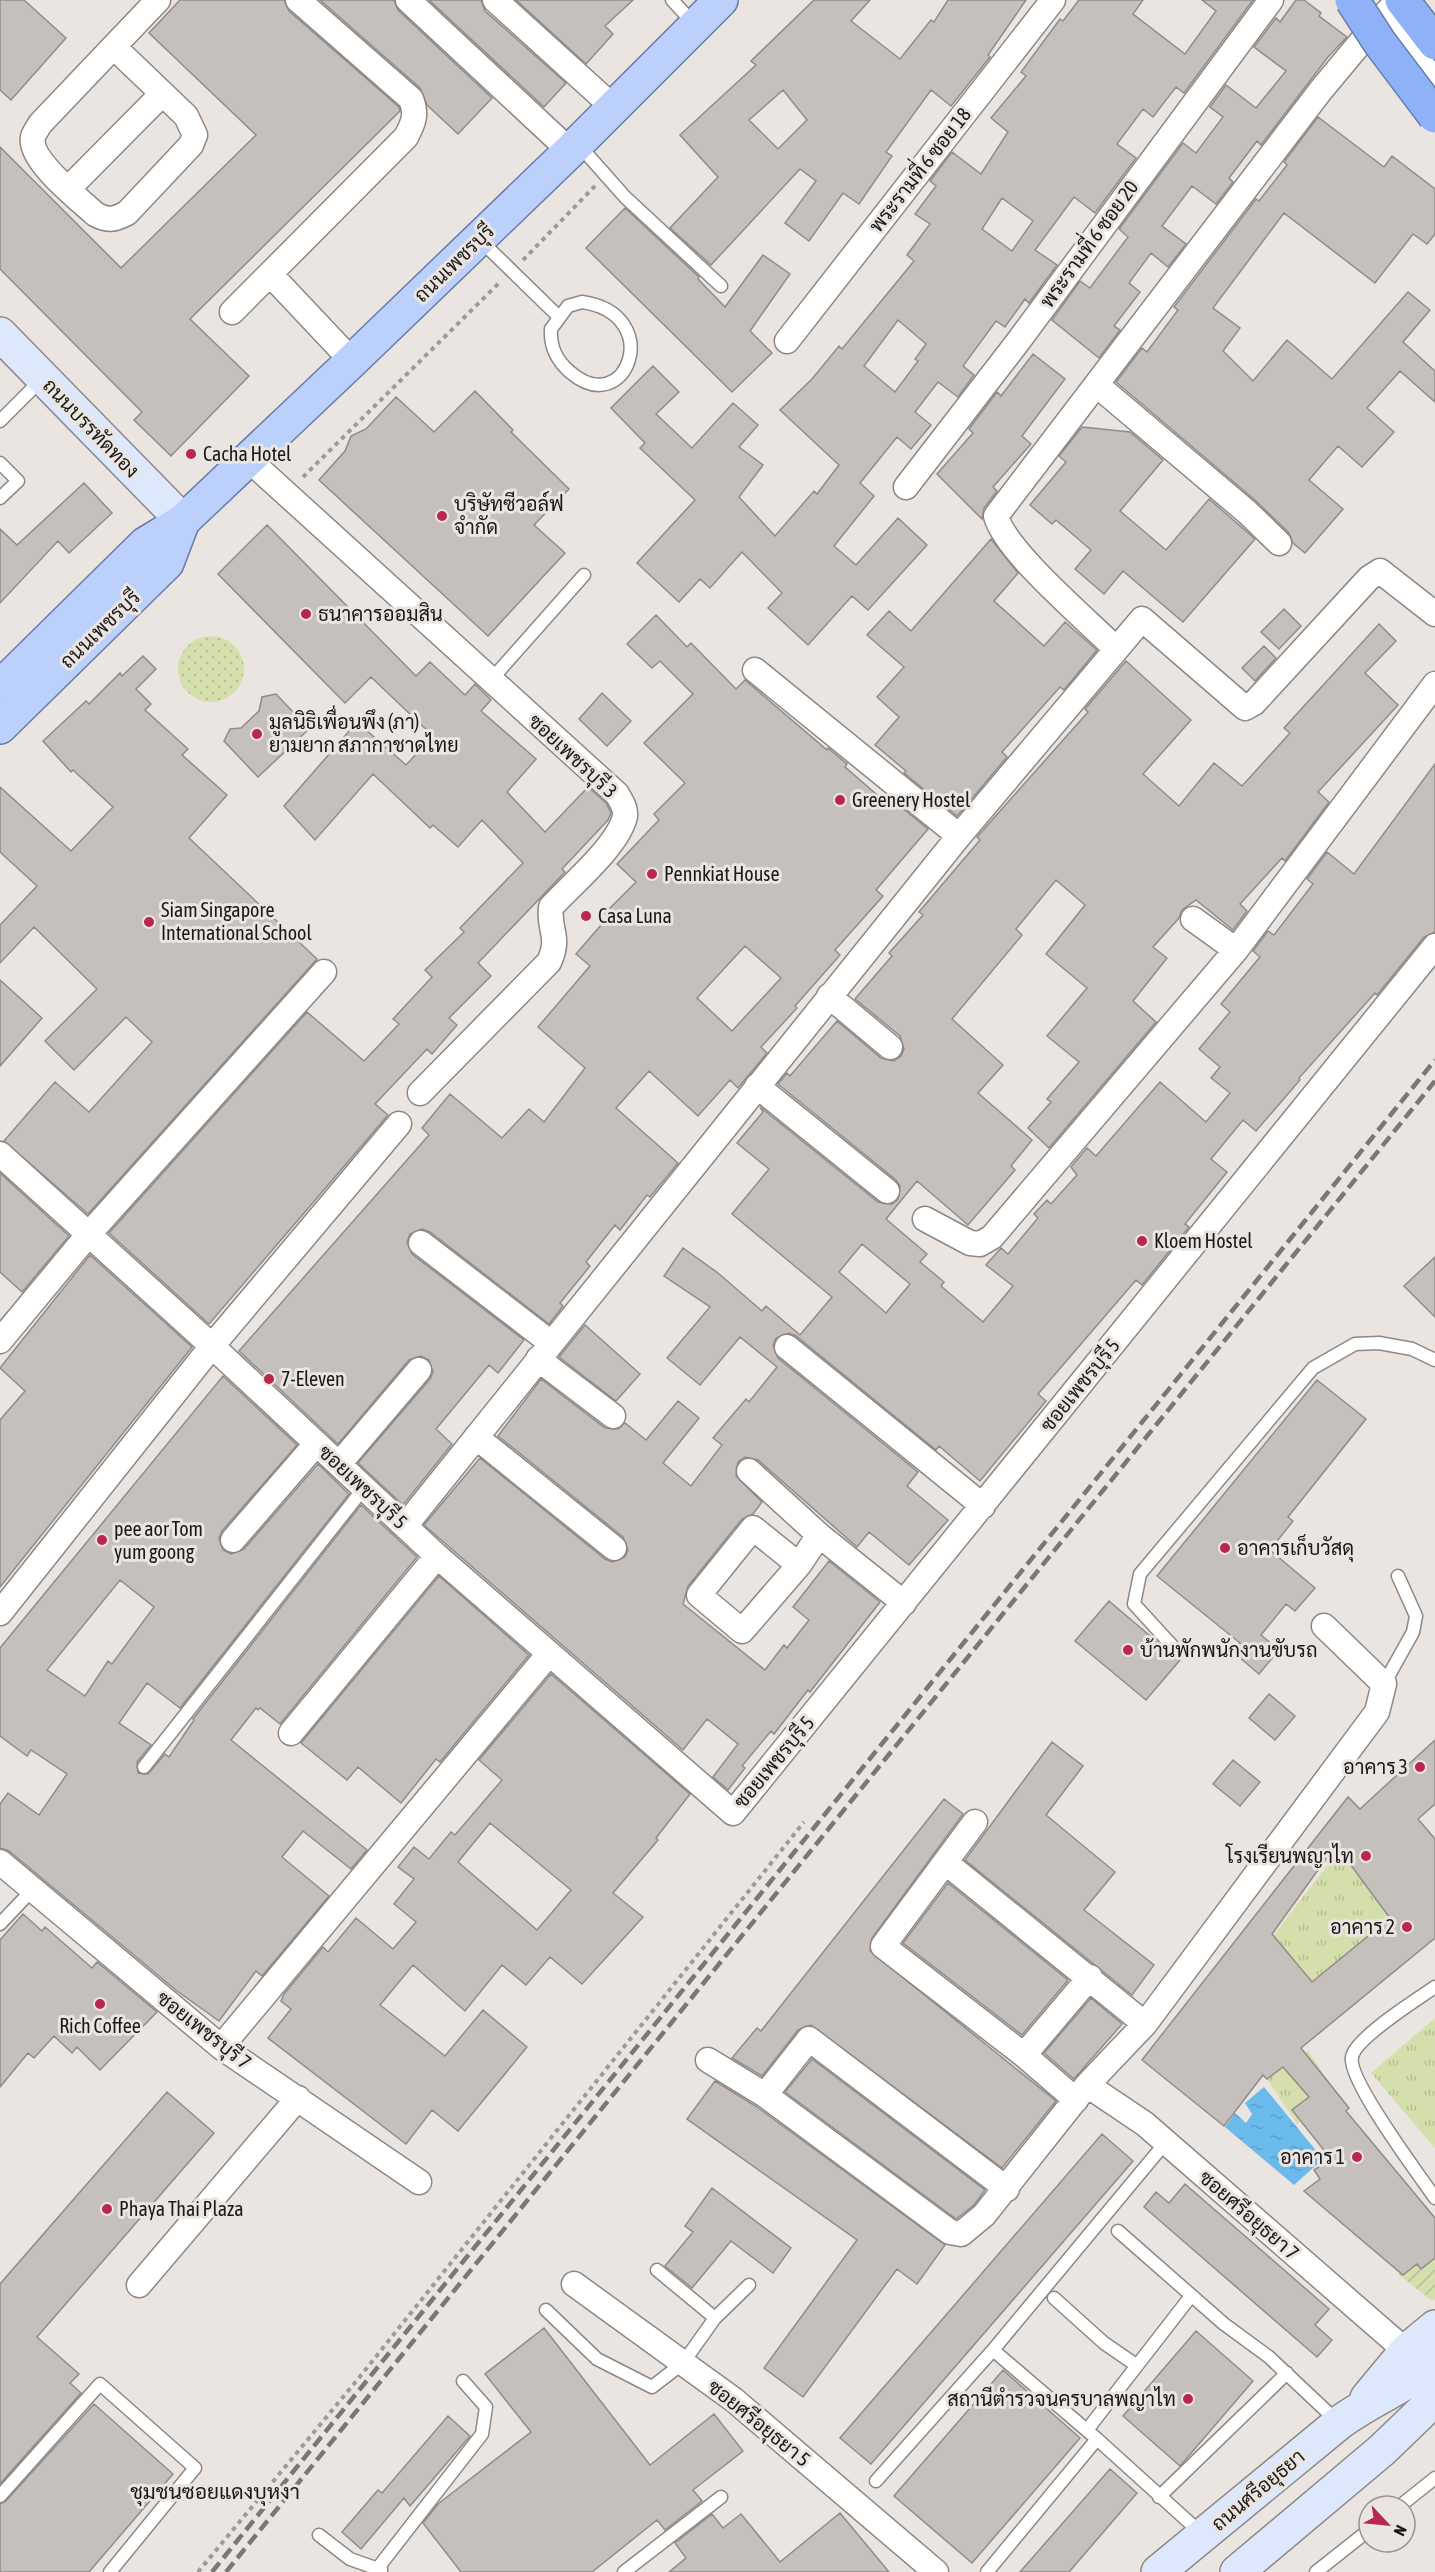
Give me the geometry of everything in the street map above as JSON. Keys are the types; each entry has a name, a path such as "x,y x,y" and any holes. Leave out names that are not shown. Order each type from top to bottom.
{"highway":[{"path":"1352,0 1380,44 1435,116"},
{"path":"1394,6 1435,42"}],"main road":[{"name":"ถนนเพชรบุรี","path":"0,687 145,544 183,521 352,361 574,147 721,0"},
{"name":"ถนนบรรทัดทอง","path":"1,337 183,521"},
{"name":"ถนนเพชรบุรี","path":"0,727 167,563 183,521"},
{"name":"ถนนศรีอยุธยา","path":"1158,2572 1349,2416 1412,2381 1420,2357 1435,2327"},
{"path":"1238,2572 1382,2450 1435,2399"},
{"path":"1382,2450 1435,2423"}],"street":[{"path":"115,48 186,116 195,135 191,146 126,213 115,219 106,220 95,214 42,162 34,150 33,137 40,124 115,48 158,0"},
{"path":"232,312 406,136 413,124 416,111 411,99 298,0"},
{"path":"408,0 574,147"},
{"path":"495,0 613,107"},
{"name":"พระรามที่ 6 ซอย 18","path":"787,341 1053,0"},
{"name":"พระรามที่ 6 ซอย 20","path":"906,487 1017,343 1271,0"},
{"path":"1116,649 1021,555 1006,538 996,516 1098,386 1321,90 1394,6 1435,80"},
{"path":"68,189 162,94"},
{"path":"270,274 352,361"},
{"path":"1098,386 1247,512 1279,543"},
{"name":"ซอยเพชรบุรี 3","path":"248,459 617,794 624,808 625,816 612,841 551,907 549,919 556,947 549,962 420,1093"},
{"path":"405,1526 959,836 1142,619 1245,708 1254,703 1369,578 1380,571 1435,614"},
{"path":"755,670 959,836"},
{"path":"925,1219 970,1243 980,1244 992,1237 1236,950 1435,684"},
{"path":"1193,919 1236,950"},
{"name":"ซอยเพชรบุรี 5","path":"0,1154 212,1346 437,1556 548,1655 733,1813 1435,946"},
{"path":"0,1341 88,1235 324,972"},
{"path":"829,996 890,1047"},
{"path":"757,1086 887,1191"},
{"path":"0,1613 212,1346 399,1124"},
{"path":"421,1243 544,1351 613,1416"},
{"path":"787,1347 982,1506"},
{"path":"339,1464 418,1370"},
{"path":"476,1437 614,1548"},
{"path":"233,1540 316,1444"},
{"path":"749,1471 819,1534 904,1603"},
{"path":"799,1566 819,1534"},
{"path":"291,1733 437,1556"},
{"path":"708,2060 765,2095 950,2232 961,2234 984,2215 1007,2189 1081,2092 1145,2024 1377,1712 1384,1684 1324,1626"},
{"path":"221,2047 548,1655"},
{"path":"975,1822 945,1862 1090,1977 1145,2024"},
{"name":"ซอยเพชรบุรี 7","path":"0,1862 221,2047 419,2182"},
{"name":"ซอยศรีอยุธยา 7","path":"945,1862 883,1946 1024,2055 1081,2092 1123,2107 1420,2357"},
{"path":"1024,2055 1090,1977"},
{"path":"765,2095 809,2039 1007,2189"},
{"path":"139,2285 298,2098"},
{"name":"ซอยศรีอยุธยา 5","path":"574,2284 752,2415 936,2572"}],"lane":[{"path":"672,0 695,25"},
{"path":"574,147 721,286"},
{"path":"479,239 558,316"},
{"path":"582,302 594,303 614,316 631,342 632,356 624,370 606,384 594,386 579,381 563,367 553,351 551,328 558,316 568,306 582,302"},
{"path":"0,422 43,378"},
{"path":"0,463 18,482 0,498"},
{"path":"491,680 584,575"},
{"path":"1178,1651 1134,1604 1140,1574 1312,1368 1355,1344 1379,1343 1412,1349 1435,1360"},
{"path":"144,1767 364,1488"},
{"path":"1384,1684 1413,1632 1416,1616 1398,1576"},
{"path":"0,1924 33,1888"},
{"path":"1435,1987 1360,2043 1352,2057 1354,2075 1365,2094 1435,2198"},
{"path":"876,2481 993,2350 1166,2142"},
{"path":"1118,2231 1191,2296 1287,2373 1349,2416"},
{"path":"657,2270 714,2318"},
{"path":"546,2310 597,2359 652,2387 683,2363 714,2318 749,2285"},
{"path":"1087,2430 1191,2296"},
{"path":"1054,2298 1104,2343 1136,2365"},
{"path":"993,2350 1087,2430 1203,2535"},
{"path":"1159,2497 1287,2373"},
{"path":"320,2535 350,2559 381,2571 381,2564 482,2434 486,2407 463,2381"},
{"path":"0,2496 100,2384 195,2468 110,2572"},
{"path":"987,2572 1097,2439"},
{"path":"1415,2494 1435,2478"},
{"path":"624,2572 721,2497"},
{"path":"1316,2572 1357,2540"}],"path":[{"path":"285,495 599,183"},
{"path":"198,2572 351,2388 804,1822"}],"green space":[{"path":"211,636 224,639 234,646 241,656 244,669 241,682 234,692 224,699 211,702 198,699 188,692 181,682 178,669 181,656 188,646 198,639"},
{"path":"1340,1849 1390,1918 1312,1982 1273,1936"},
{"path":"1435,2018 1435,2148 1371,2073"},
{"path":"1308,2051 1339,2096 1297,2124 1267,2079"},
{"path":"1435,2242 1435,2299 1432,2301 1398,2274"}],"water":[{"path":"1264,2087 1323,2159 1294,2185 1225,2127 1235,2113 1246,2123 1252,2114 1245,2103"}],"building":[{"path":"0,0 24,0 66,38 11,100 0,90"},
{"path":"180,0 284,0 289,11 399,107 400,111 190,319 249,376 171,456 134,420 142,412 0,269 0,147 121,268 256,135 149,33"},
{"path":"320,0 394,0 398,10 492,98 458,134 427,105 420,88"},
{"path":"429,0 481,0 485,11 566,83 544,107"},
{"path":"516,0 633,0 605,26 613,34 586,64"},
{"path":"814,0 870,0 851,21 900,59 931,20 934,22 948,0 1026,0 988,55 990,57 951,106 931,90 886,152 892,156 859,204 843,193 809,241 785,223 816,181 800,169 711,265 670,228 718,177 680,135 756,65 751,61","holes":["783,90 807,120 778,149 749,120"]},
{"path":"1079,0 1143,0 1133,14 1185,54 1216,11 1202,0 1253,0 1184,93 1176,87 1153,117 1143,109 1117,144 1136,158 1095,213 1074,197 1035,250 1057,265 1029,303 1025,299 1005,327 996,321 963,366 974,375 958,397 938,382 915,412 931,425 911,449 897,437 860,483 874,496 834,546 856,565 898,518 927,545 868,610 852,596 808,645 768,608 782,593 742,552 710,588 700,579 679,602 637,563 695,500 640,448 645,443 611,408 653,366 679,392 656,414 692,448 733,403 758,425 739,447 763,465 739,497 775,536 814,491 817,494 839,465 780,410 812,379 839,346 842,349 914,261 907,255 930,224 915,214 936,186 930,181 952,152 981,174 1008,132 991,118 1026,76 1021,72 1060,19 1063,21","holes":["1002,198 1033,221 1012,251 982,229","898,320 926,344 915,359 918,361 895,392 864,366"]},
{"path":"1296,0 1304,0 1321,13 1319,16 1347,37 1328,57 1261,145 1257,141 1229,178 1233,182 1216,204 1192,186 1162,226 1186,244 1168,267 1151,253 1129,283 1140,292 1114,326 1120,330 1099,358 1052,320 1080,281 1090,288 1128,237 1119,229 1183,143 1196,153 1223,117 1210,107 1226,85 1256,108 1286,71 1254,47 1276,18 1280,22"},
{"path":"1318,117 1384,167 1392,156 1435,189 1435,234 1427,244 1413,234 1375,283 1284,213 1213,308 1240,328 1223,351 1253,381 1287,340 1332,379 1408,292 1430,310 1403,342 1435,371 1435,402 1400,371 1367,408 1394,432 1362,467 1338,446 1309,480 1343,509 1305,553 1293,543 1289,533 1256,501 1116,382 1142,348 1147,352 1178,310 1174,307 1256,199 1259,201 1287,165 1284,162"},
{"path":"625,208 699,277 698,279 725,307 763,255 790,274 750,331 772,353 732,392 586,248"},
{"path":"1033,354 1065,379 1022,436 1031,444 993,487 997,491 984,508 982,519 937,474 973,433 969,429 997,392 1001,396"},
{"name":"บริษัทซีวอล์ฟ จำกัด","path":"475,391 513,430 511,432 569,489 534,525 565,553 488,636 319,480 345,451 351,436 366,429 396,397 434,432"},
{"path":"1082,427 1130,432 1163,460 1120,511 1166,550 1209,499 1255,539 1183,622 1123,571 1104,594 1075,569 1091,550 1056,520 1052,524 1030,505 1066,462 1059,456"},
{"path":"84,483 112,513 69,553 58,541 0,603 0,529 17,545"},
{"path":"267,525 416,676 430,662 465,695 475,684 491,700 481,711 536,759 507,792 545,832 588,787 606,803 611,813 608,820 562,869 565,872 478,963 491,976 449,1018 457,1025 432,1054 427,1049 375,1104 388,1115 209,1324 109,1233 307,1012 364,1061 399,1024 393,1019 432,977 425,970 464,932 460,928 523,863 482,820 458,847 433,825 430,828 373,774 315,840 284,806 357,722 406,765 433,736 371,677 345,703 218,574"},
{"path":"991,539 1018,573 994,601 1044,646 1065,622 1097,650 1064,690 1060,687 1002,752 1007,757 957,816 904,773 906,771 875,745 899,717 877,697 904,667 867,635 889,611 911,631"},
{"path":"1284,609 1301,626 1279,649 1261,632"},
{"path":"656,615 687,647 691,643 736,689 745,680 827,750 828,748 847,764 845,767 882,799 886,795 928,829 876,890 883,896 835,950 840,955 795,1006 797,1008 761,1047 767,1053 738,1088 730,1080 698,1116 649,1071 616,1108 678,1163 650,1197 647,1195 620,1230 615,1225 586,1262 590,1266 560,1303 563,1306 549,1324 430,1232 422,1229 410,1234 407,1242 412,1254 524,1340 498,1373 489,1365 436,1429 452,1444 403,1505 358,1463 430,1379 433,1372 429,1360 421,1356 409,1360 338,1444 239,1351 429,1135 422,1128 450,1094 502,1138 529,1109 544,1122 585,1068 538,1027 590,966 576,954 608,917 605,913 636,882 617,864 659,820 654,814 685,783 644,743 693,694 660,661 652,668 627,644","holes":["745,946 781,978 732,1031 697,998"]},
{"path":"1379,624 1396,641 1365,673 1398,705 1318,792 1329,802 1285,861 1282,858 1240,904 1247,911 1233,930 1196,900 1182,910 1179,918 1153,947 1167,958 1133,1001 1156,1022 1049,1148 1028,1128 1051,1102 1047,1099 1079,1062 1047,1036 1087,988 1046,954 1085,905 1056,880 1016,929 1022,935 952,1019 1003,1065 978,1093 1032,1140 1011,1166 1015,1170 968,1225 917,1181 886,1219 927,1254 920,1262 944,1282 941,1286 983,1322 1013,1286 986,1265 1001,1248 1008,1254 1038,1218 1034,1214 1047,1200 1051,1204 1077,1175 1071,1167 1087,1148 1096,1156 1160,1082 1206,1122 1230,1093 1211,1078 1220,1067 1199,1049 1230,1012 1221,1004 1260,957 1253,951 1268,931 1274,935 1313,884 1307,879 1327,852 1354,874 1435,764 1435,932 1424,937 1377,995 1375,993 1299,1078 1300,1080 1256,1131 1243,1120 1211,1159 1227,1172 1185,1224 1189,1227 1142,1285 1136,1280 1038,1394 1046,1401 980,1481 939,1446 936,1450 796,1336 789,1333 776,1338 773,1345 778,1358 918,1472 907,1486 948,1520 909,1565 869,1532 857,1547 758,1460 745,1457 738,1462 736,1476 762,1502 753,1514 742,1519 688,1586 683,1604 765,1670 784,1645 787,1648 809,1620 793,1607 829,1561 880,1602 810,1692 808,1690 774,1734 771,1731 742,1766 745,1768 728,1790 713,1777 738,1744 707,1719 683,1750 424,1525 480,1458 605,1559 612,1562 625,1557 628,1550 623,1537 498,1436 541,1379 605,1428 618,1429 625,1423 646,1440 678,1401 699,1418 663,1463 691,1486 722,1445 713,1438 746,1399 749,1402 777,1367 740,1337 700,1385 667,1358 710,1307 664,1276 683,1248 718,1273 762,1311 766,1306 800,1335 832,1297 732,1214 769,1169 737,1143 763,1112 760,1107 878,1202 892,1204 898,1199 900,1186 896,1180 778,1084 787,1073 790,1076 837,1021 881,1058 894,1061 901,1056 904,1049 900,1036 855,999 892,956 889,953 923,915 919,912 980,840 977,837 1088,712 1085,709 1126,661 1191,720 1143,774 1179,806 1214,763 1242,786 1290,733 1284,728","holes":["862,1244 910,1284 886,1313 839,1272"]},
{"path":"1264,646 1276,658 1255,681 1242,668"},
{"path":"143,656 156,669 136,689 151,704 145,710 188,749 182,755 227,795 189,838 317,959 88,1214 4,1141 55,1082 89,1112 152,1042 126,1017 74,1070 45,1041 97,989 34,927 0,963 0,925 37,886 0,852 0,787 71,851 113,807 73,770 71,772 43,741 86,701 89,704 120,673 122,676"},
{"path":"602,693 631,721 607,746 579,719"},
{"name":"มูลนิธิเพื่อนพึง (ภา) ยามยาก สภากาชาดไทย","path":"276,694 309,729 258,777 224,741 230,729 241,728 259,711 262,697"},
{"path":"0,980 42,1018 0,1066"},
{"path":"0,1173 69,1236 22,1292 0,1272"},
{"path":"90,1255 192,1347 0,1587 0,1420 25,1391 0,1368"},
{"path":"1435,1257 1435,1317 1404,1286"},
{"path":"585,1325 640,1374 616,1401 559,1357"},
{"path":"223,1376 297,1445 222,1531 219,1538 223,1550 231,1554 244,1549 318,1464 349,1494 180,1708 147,1683 119,1723 151,1745 137,1762 138,1773 148,1774 165,1754 169,1757 193,1719 361,1505 417,1557 280,1724 260,1708 258,1710 256,1708 231,1740 367,1850 351,1869 303,1831 282,1857 329,1896 262,1976 256,1971 219,2021 177,1991 9,1851 0,1848 0,1804 8,1793 39,1815 67,1774 31,1750 27,1756 0,1736 0,1648","holes":["120,1580 154,1607 112,1664 108,1661 85,1696 47,1670"]},
{"path":"1317,1380 1366,1419 1288,1517 1293,1521 1270,1550 1315,1588 1295,1611 1286,1604 1261,1635 1279,1650 1259,1674 1232,1651 1240,1643 1157,1576"},
{"path":"439,1576 529,1655 440,1762 436,1759 401,1803 358,1767 347,1780 301,1743"},
{"name":"บ้านพักพนักงานขับรถ","path":"1109,1601 1156,1641 1171,1657 1180,1660 1146,1700 1075,1641"},
{"path":"551,1674 690,1794 656,1838 658,1840 613,1893 643,1917 582,1984 550,1957 526,1985 502,1965 465,2011 413,1965 380,2005 445,2056 483,2010 527,2047 458,2131 432,2110 406,2144 268,2038 291,2009 281,2001 284,1994 323,1947 328,1952 356,1918 393,1949 416,1922 394,1904 414,1879 398,1867 414,1847 429,1859 451,1832 455,1835 502,1780 479,1760","holes":["490,1823 571,1890 537,1930 458,1862"]},
{"path":"1269,1694 1295,1716 1275,1740 1249,1718"},
{"path":"1435,1740 1435,1804 1418,1819 1435,1839 1435,1938 1301,2048 1349,2108 1346,2111 1435,2218 1435,2258 1421,2269 1417,2264 1403,2275 1304,2191 1320,2179 1314,2170 1331,2159 1292,2110 1309,2097 1283,2067 1267,2079 1263,2075 1224,2126 1142,2060 1348,1797 1360,1809","holes":["1336,1845 1390,1918 1312,1982 1272,1934"]},
{"path":"1052,1742 1083,1766 1046,1815 1115,1872 1084,1910 1154,1965 1132,1995 965,1860"},
{"path":"1233,1760 1260,1782 1240,1806 1213,1784"},
{"path":"944,1799 963,1814 872,1938 870,1951 1056,2101 1002,2168 811,2025 798,2030 762,2076 732,2058 757,2028 761,2031"},
{"path":"948,1883 1068,1980 1022,2035 903,1943"},
{"path":"23,1914 42,1931 45,1927 92,1968 97,1962 157,2012 100,2070 77,2047 72,2053 54,2036 34,2058 28,2053 0,2087 0,1940"},
{"path":"1091,1998 1122,2024 1074,2079 1044,2053"},
{"path":"812,2059 985,2190 974,2205 956,2219 785,2092"},
{"path":"715,2081 757,2107 945,2245 917,2284 897,2269 803,2397 764,2368 857,2240 687,2119"},
{"name":"Phaya Thai Plaza","path":"167,2092 214,2133 37,2337 79,2374 70,2383 81,2393 0,2484 0,2284"},
{"path":"1102,2134 1133,2161 871,2464 840,2438"},
{"path":"1185,2184 1329,2309 1315,2325 1332,2340 1317,2357 1144,2207 1156,2192 1169,2203"},
{"path":"712,2188 791,2248 773,2273 731,2241 692,2288 665,2266 693,2232 685,2226"},
{"path":"544,2328 650,2465 714,2414 743,2451 693,2490 702,2501 665,2530 657,2520 592,2572 461,2572 423,2523 438,2504 531,2432 485,2374"},
{"name":"สถานีตำรวจนครบาลพญาไท","path":"1196,2331 1253,2381 1180,2466 1123,2416"},
{"path":"1003,2370 1080,2438 972,2563 894,2496"},
{"path":"94,2404 173,2474 89,2572 0,2572 0,2504 6,2501"},
{"path":"448,2416 470,2436 410,2506 404,2498 361,2549 342,2532 378,2490 382,2493"},
{"path":"1110,2469 1137,2493 1069,2572 1020,2572"},
{"path":"840,2513 889,2572 669,2572 686,2558 675,2543 712,2514 723,2528 741,2514 780,2562"}],"railway":[{"path":"212,2572 1435,1060"},
{"path":"226,2572 1435,1081"}],"place":[{"name":"Cacha Hotel","path":"191,454"},
{"name":"บริษัทซีวอล์ฟ จำกัด","path":"442,516"},
{"name":"ธนาคารออมสิน","path":"306,614"},
{"name":"มูลนิธิเพื่อนพึง (ภา) ยามยาก สภากาชาดไทย","path":"257,734"},
{"name":"Greenery Hostel","path":"840,800"},
{"name":"Pennkiat House","path":"652,874"},
{"name":"Casa Luna","path":"586,916"},
{"name":"Siam Singapore International School","path":"149,922"},
{"name":"Kloem Hostel","path":"1142,1241"},
{"name":"7-Eleven","path":"269,1379"},
{"name":"pee aor Tom yum goong","path":"102,1540"},
{"name":"อาคารเก็บวัสดุ","path":"1225,1548"},
{"name":"บ้านพักพนักงานขับรถ","path":"1128,1650"},
{"name":"อาคาร 3","path":"1420,1767"},
{"name":"โรงเรียนพญาไท","path":"1366,1856"},
{"name":"อาคาร 2","path":"1407,1927"},
{"name":"Rich Coffee","path":"100,2004"},
{"name":"อาคาร 1","path":"1357,2157"},
{"name":"Phaya Thai Plaza","path":"107,2209"},
{"name":"สถานีตำรวจนครบาลพญาไท","path":"1188,2399"}],"district":[{"name":"ชุมชนซอยแดงบุหงา","path":"215,2492"}]}
